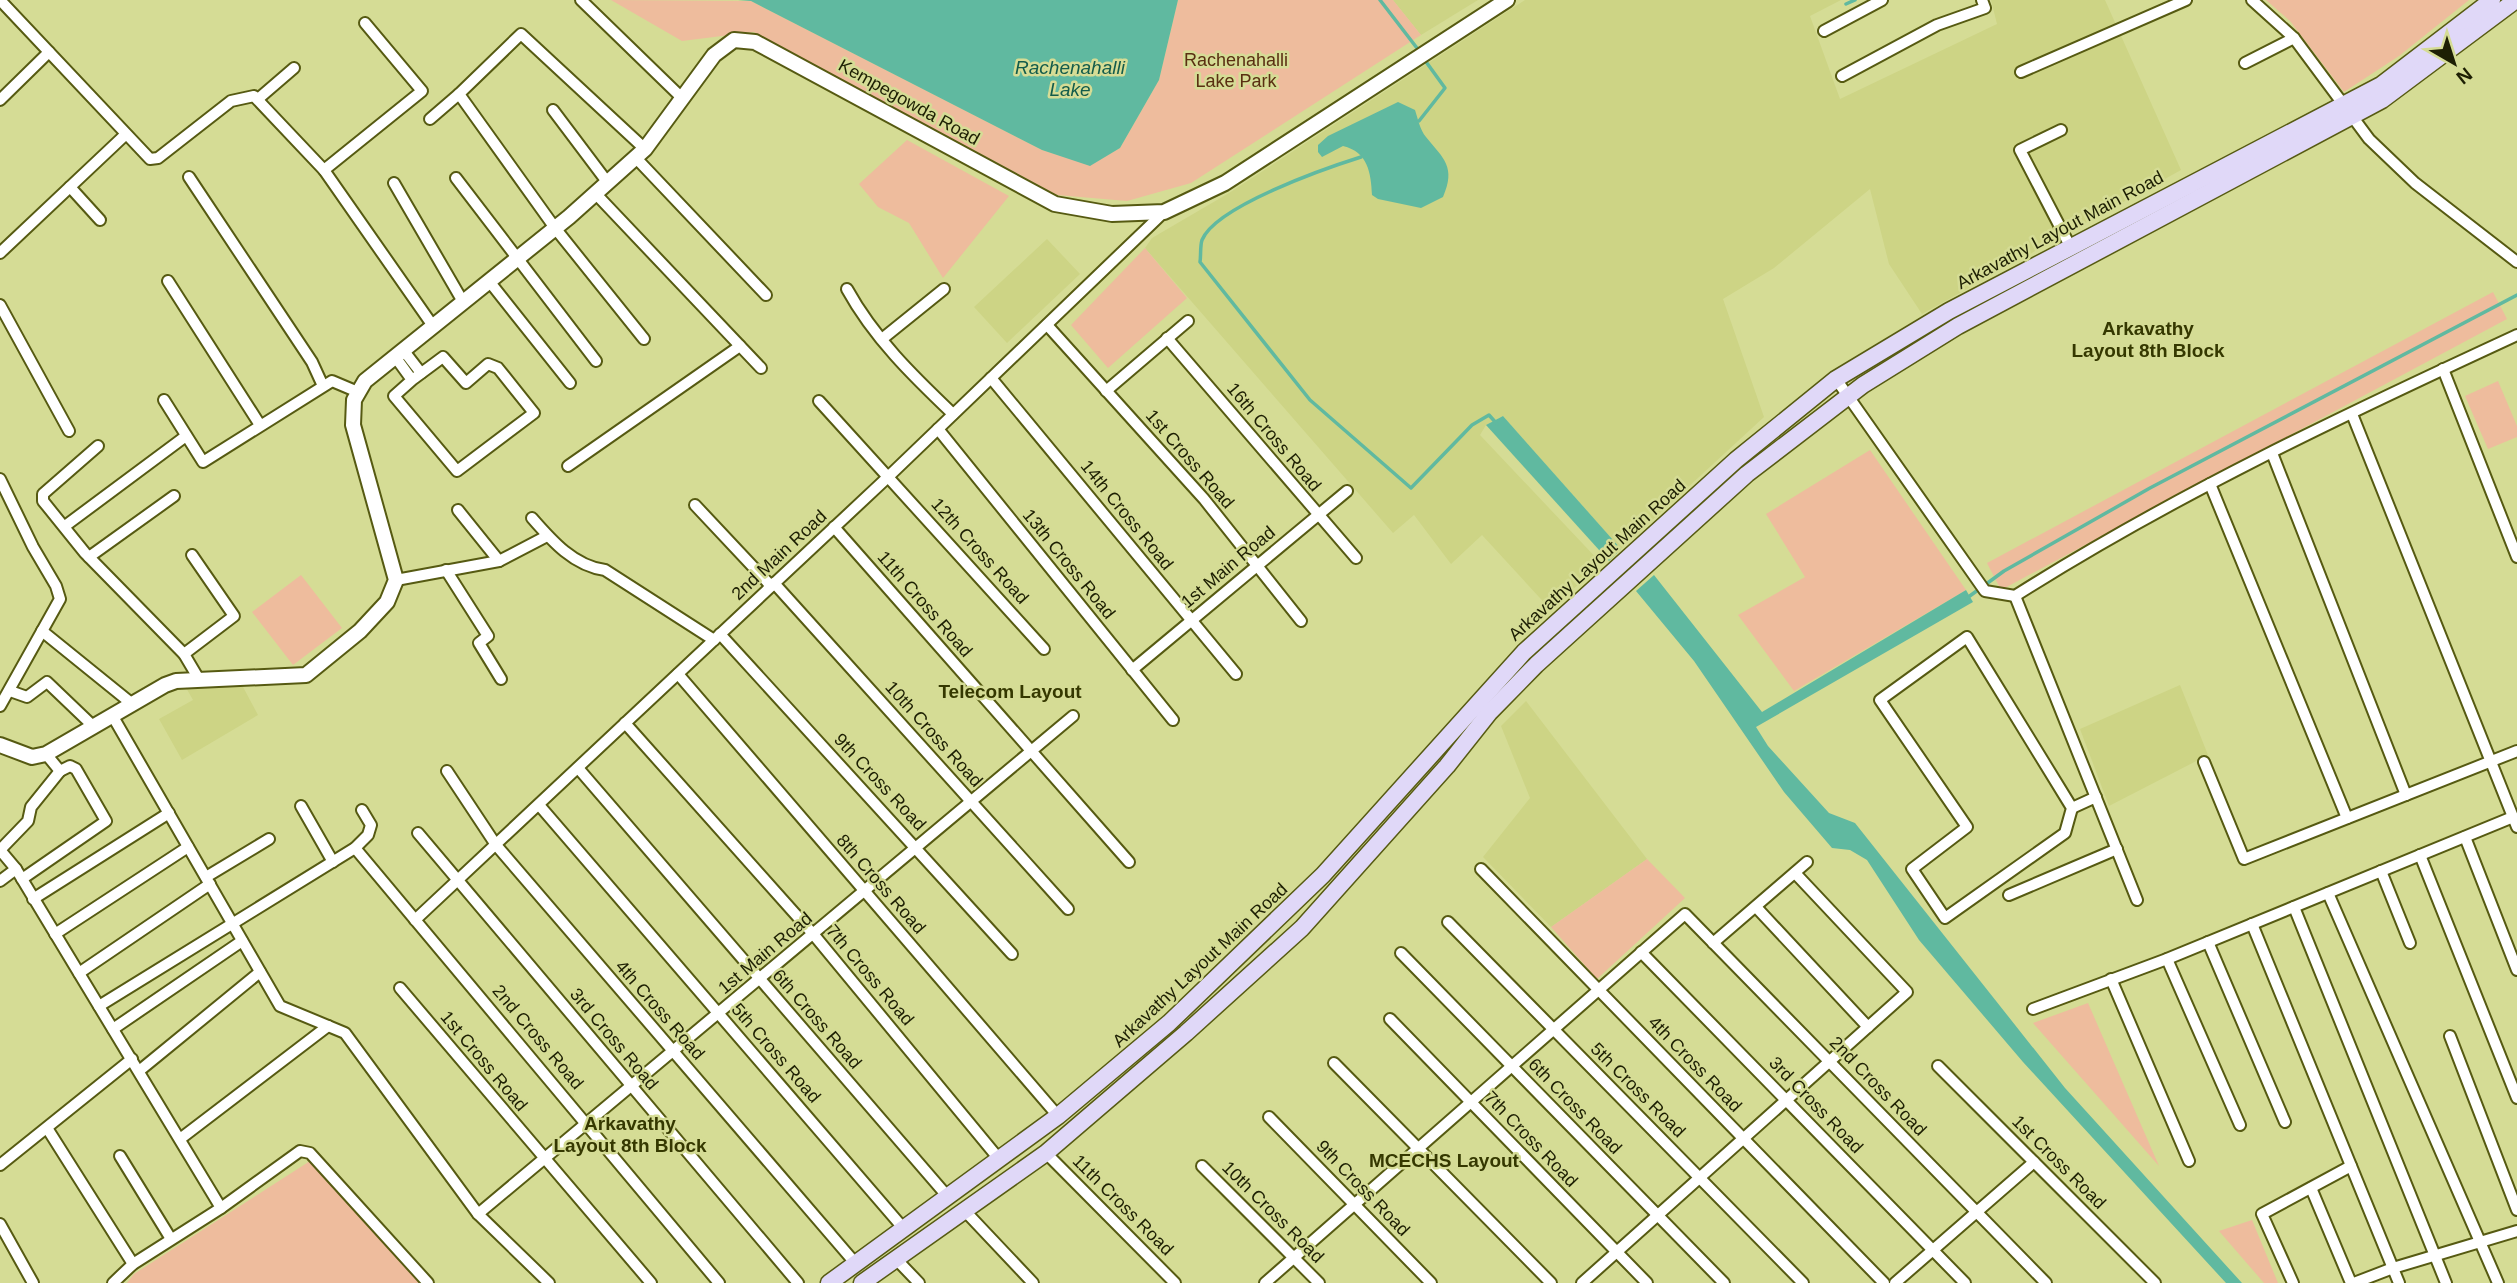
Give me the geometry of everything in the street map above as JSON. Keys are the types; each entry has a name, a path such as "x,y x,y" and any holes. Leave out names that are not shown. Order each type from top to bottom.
{"main road":[{"name":"Arkavathy Layout Main Road","path":"862,1283 1046,1153 1186,1033 1302,928 1447,766 1489,713 1536,665 1747,474 1849,396 1958,327 2348,108 2492,0"},
{"name":"Arkavathy Layout Main Road","path":"829,1283 1058,1116 1169,1023 1323,875 1524,652 1736,460 1836,379 1949,311 2070,246 2348,108 2396,90 2516,0"},
{"path":"1323,875 1338,888"}],"street":[{"path":"0,0 144,155 158,158 231,101 254,96 258,99 324,170 433,326"},
{"path":"581,0 682,98"},
{"name":"Kempegowda Road","path":"362,387 462,300 608,183 640,153 714,55 734,40 755,42 1055,204 1112,214 1164,212 1225,183 1507,0"},
{"path":"1824,31 1882,0"},
{"path":"1842,76 1937,25 1985,8 1982,0"},
{"path":"2021,72 2186,0"},
{"path":"2252,0 2294,38 2369,139 2415,183 2517,262"},
{"path":"324,170 422,91 365,23"},
{"path":"430,119 521,34 640,153 766,295"},
{"path":"2245,63 2294,38"},
{"path":"0,100 50,52"},
{"path":"258,99 293,68"},
{"path":"459,94 555,228 644,339"},
{"path":"553,110 608,183"},
{"path":"2061,130 2020,150 2070,246"},
{"path":"0,253 125,135"},
{"path":"190,177 312,362 323,386"},
{"path":"456,178 596,361"},
{"path":"394,183 462,300"},
{"path":"70,187 100,220"},
{"path":"596,194 761,368"},
{"name":"2nd Main Road","path":"415,920 889,476 1164,212"},
{"path":"168,281 260,425"},
{"path":"489,281 570,383"},
{"path":"847,289 882,340 953,414"},
{"path":"882,340 944,289"},
{"path":"0,305 69,432"},
{"path":"1106,391 1188,321"},
{"name":"1st Cross Road","path":"1047,325 1203,499 1300,621"},
{"path":"1836,379 1985,591 2015,596 2115,535 2210,484 2517,335"},
{"name":"16th Cross Road","path":"1167,338 1356,558"},
{"path":"568,466 740,346"},
{"path":"400,354 417,376"},
{"path":"443,357 466,383 488,364 498,368 534,413 457,471 394,396 417,376 443,357"},
{"path":"2443,369 2517,557"},
{"name":"14th Cross Road","path":"992,378 1236,674"},
{"path":"0,745 32,757 46,754 131,702 165,685 306,674 360,631 387,601 397,580 354,425 354,400 362,387 332,381 203,463 164,400"},
{"name":"12th Cross Road","path":"819,401 1044,649"},
{"path":"2033,1009 2167,959 2465,837 2515,822 2352,414"},
{"name":"13th Cross Road","path":"938,429 1173,720"},
{"path":"65,526 186,436"},
{"path":"98,446 43,494 44,501 89,557 184,654 200,681"},
{"path":"2272,453 2406,795"},
{"path":"0,479 33,547 57,586 60,598 0,706"},
{"path":"2210,484 2347,818"},
{"name":"1st Main Road","path":"1132,670 1347,492"},
{"path":"89,557 174,496"},
{"name":"10th Cross Road","path":"695,505 772,585 1068,909"},
{"path":"458,510 499,561"},
{"name":"9th Cross Road","path":"532,518 547,536 586,568 605,570 717,637 1012,954"},
{"name":"11th Cross Road","path":"834,527 1129,862"},
{"path":"397,580 499,561 547,536"},
{"path":"184,654 234,616 192,555"},
{"path":"446,570 488,636 479,643 501,679"},
{"path":"2015,596 2137,900"},
{"path":"43,631 131,702"},
{"path":"2072,808 1967,637 1880,700 1967,827 1912,869 1945,918 2065,833 2072,808 2096,797"},
{"name":"8th Cross Road","path":"678,674 1058,1116"},
{"path":"10,691 26,697 47,682 93,726"},
{"path":"112,715 280,1006 345,1033 478,1214 549,1283"},
{"name":"1st Main Road","path":"478,1214 1073,716"},
{"name":"7th Cross Road","path":"625,723 814,934 999,1159"},
{"path":"2204,762 2244,859 2517,751"},
{"path":"46,754 60,771"},
{"path":"0,881 19,874 106,821 76,769 70,766 60,771 30,807 27,821 0,850 19,874 221,1208"},
{"name":"6th Cross Road","path":"578,768 948,1197"},
{"name":"4th Cross Road","path":"447,771 496,845 856,1264"},
{"name":"5th Cross Road","path":"539,805 904,1229"},
{"path":"301,806 333,862"},
{"path":"99,1006 355,848 368,835 371,825 362,810"},
{"path":"33,899 169,813"},
{"name":"3rd Cross Road","path":"418,833 798,1283"},
{"path":"2465,837 2517,970"},
{"path":"79,973 270,839"},
{"path":"55,934 188,847"},
{"name":"2nd Cross Road","path":"355,848 588,1123 719,1283"},
{"path":"2009,895 2117,849"},
{"path":"2420,855 2517,1098"},
{"path":"1713,943 1807,862"},
{"name":"4th Cross Road","path":"1481,869 1884,1283"},
{"path":"2381,871 2410,943"},
{"path":"1582,1283 1907,992 1795,873"},
{"path":"2328,893 2498,1283"},
{"path":"1756,907 1868,1027"},
{"path":"2294,907 2446,1283"},
{"name":"2nd Cross Road","path":"1641,952 1685,914 2046,1283"},
{"name":"5th Cross Road","path":"1448,922 1803,1283"},
{"path":"2252,924 2399,1283"},
{"path":"113,1029 242,941"},
{"path":"2208,942 2285,1122"},
{"path":"1265,1283 1641,952"},
{"name":"3rd Cross Road","path":"1641,952 1965,1283"},
{"name":"6th Cross Road","path":"1401,953 1724,1283"},
{"path":"2167,959 2240,1125"},
{"path":"139,1071 260,972"},
{"path":"2112,979 2189,1161"},
{"name":"1st Cross Road","path":"400,988 651,1283"},
{"name":"7th Cross Road","path":"1390,1019 1647,1283"},
{"path":"180,1139 328,1026"},
{"path":"2450,1037 2517,1210"},
{"path":"0,1165 132,1059"},
{"path":"1334,1063 1551,1283"},
{"name":"1st Cross Road","path":"1938,1066 2155,1283"},
{"name":"9th Cross Road","path":"1269,1117 1431,1283"},
{"path":"47,1128 133,1264"},
{"path":"113,1283 133,1264 221,1208 300,1151 310,1153 428,1283"},
{"name":"11th Cross Road","path":"1046,1153 1174,1283"},
{"path":"120,1156 171,1239"},
{"path":"1895,1283 2034,1162"},
{"name":"10th Cross Road","path":"1202,1166 1319,1283"},
{"path":"2293,1283 2262,1214 2351,1166"},
{"path":"2311,1188 2352,1283 2517,1231"},
{"path":"965,1212 1032,1283"},
{"path":"0,1224 33,1283"},
{"path":"896,1259 919,1283"}],"shaded area":[{"path":"1393,0 1478,0 1421,35"},
{"path":"1525,0 1841,0 1810,16 1840,99 1997,24 1991,0 2105,0 2181,170 1922,314 1889,264 1870,189 1774,268 1723,299 1764,417 1621,549 1503,416 1486,425 1480,435 1601,563 1551,610 1482,535 1451,564 1414,515 1393,533 1145,248 1152,238 1229,193"},
{"path":"1047,239 1080,274 1007,343 974,307"},
{"path":"2180,685 2208,755 2109,806 2080,729"},
{"path":"185,686 243,687 258,715 182,760 159,719 193,700"},
{"path":"1526,701 1647,859 1551,927 1483,857 1530,798 1501,726"}],"green space":[{"name":"Rachenahalli Lake Park","path":"611,0 751,1 1042,150 1090,165 1120,148 1159,80 1178,0 1393,0 1421,35 1191,183 1127,201 1057,195 754,32 682,41"},
{"path":"2266,0 2469,0 2399,56 2344,92 2290,21"},
{"path":"907,140 1009,196 943,278 909,223 878,207 859,184"},
{"path":"1145,248 1187,298 1108,368 1071,325"},
{"path":"2493,292 2507,319 2001,590 1987,563"},
{"path":"2498,381 2517,426 2517,437 2488,449 2465,396"},
{"path":"1870,450 1966,590 1794,691 1738,615 1805,577 1766,514"},
{"path":"301,575 342,628 293,665 252,612"},
{"path":"1647,859 1685,898 1597,979 1551,927"},
{"path":"2088,1003 2159,1166 2033,1023"},
{"path":"310,1161 420,1283 127,1283 134,1274"},
{"path":"2252,1220 2278,1283 2264,1283 2219,1231"}],"water":[{"name":"Rachenahalli Lake","path":"738,0 1178,0 1159,80 1120,148 1090,166 1042,150 751,1"},
{"path":"1398,102 1415,110 1422,131 1443,158 1448,171 1443,197 1421,208 1378,199 1372,195 1366,164 1358,153 1351,149 1343,146 1322,157 1318,152 1318,145 1328,136"},
{"path":"1503,416 1621,549 1609,561 1486,425"},
{"path":"1654,575 1762,712 1966,590 1973,602 1756,727 1768,746 1829,813 1855,823 2065,1088 2242,1283 2226,1283 2023,1062 1919,940 1867,860 1850,850 1832,848 1784,792 1694,661 1636,591"}],"waterway":[{"path":"1380,0 1420,52"},
{"path":"1846,4 1855,0"},
{"path":"1419,121 1445,88 1424,59"},
{"path":"1361,157 1274,190 1228,214 1211,227 1202,240 1200,262 1310,400 1411,488 1472,425 1489,415 1497,424"},
{"path":"1967,598 2004,571 2150,488 2517,295"}],"district":[{"name":"Arkavathy Layout 8th Block","path":"2148,339"},
{"name":"Telecom Layout","path":"1010,691"},
{"name":"Arkavathy Layout 8th Block","path":"630,1134"},
{"name":"MCECHS Layout","path":"1444,1160"}]}
